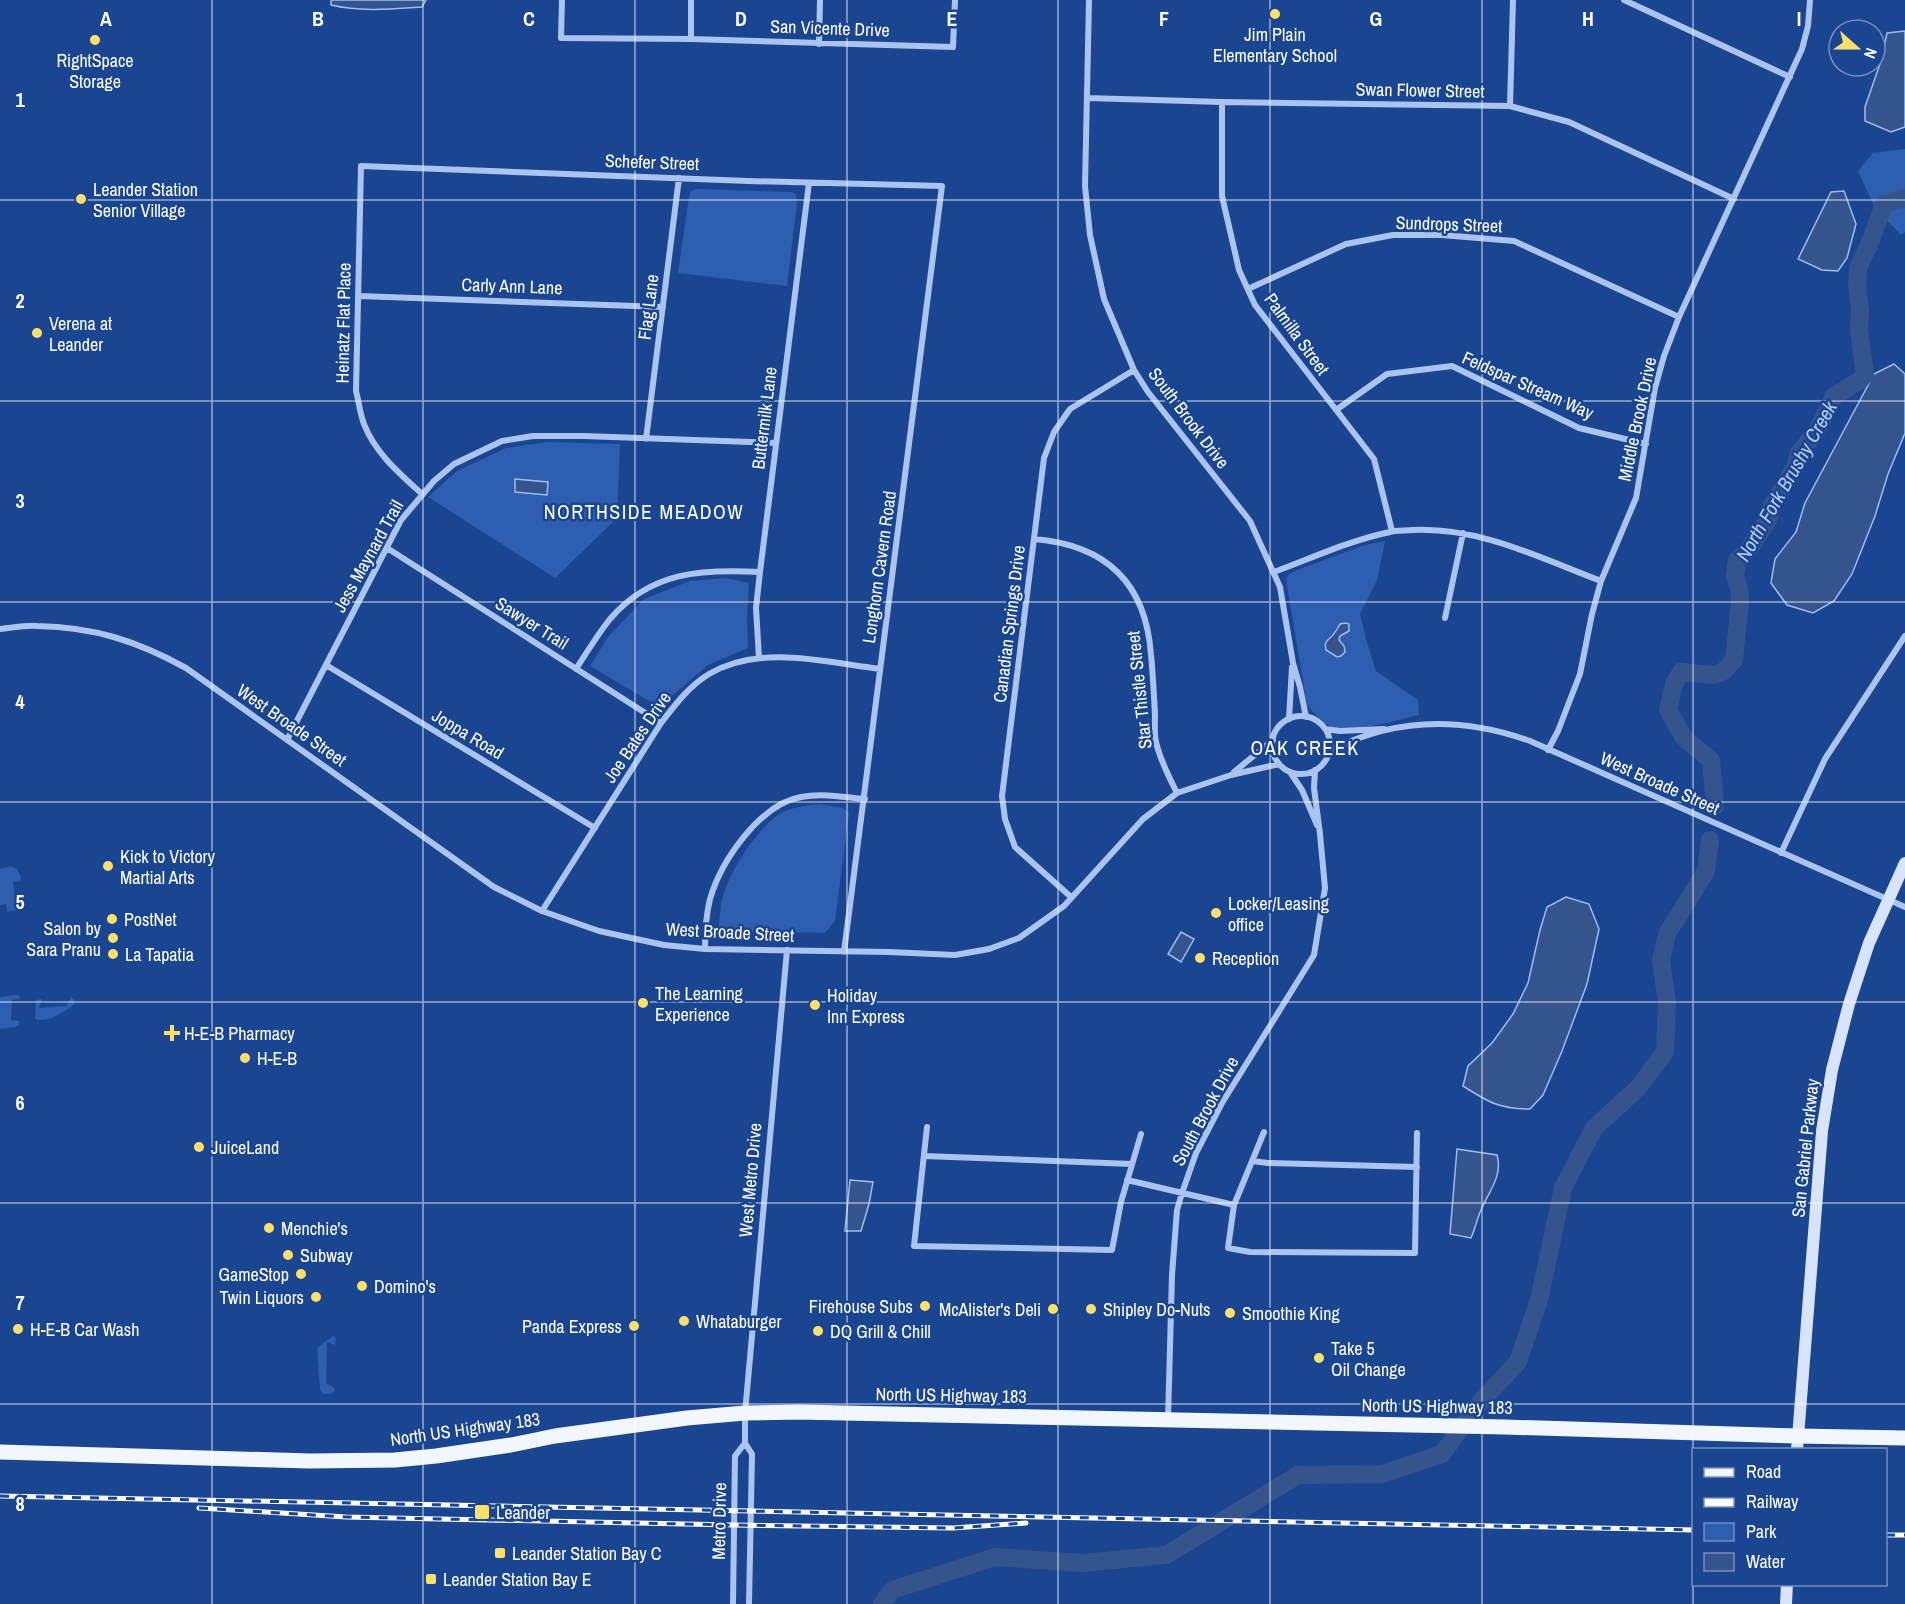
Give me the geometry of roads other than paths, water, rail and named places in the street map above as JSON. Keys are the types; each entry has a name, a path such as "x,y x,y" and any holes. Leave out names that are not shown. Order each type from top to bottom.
{"main road":[{"name":"North US Highway 183","path":"0,1452 322,1461 396,1460 511,1445 623,1426 745,1413 837,1412 1505,1427 1797,1443 1905,1438"}],"street":[{"name":"San Vicente Drive","path":"562,0 561,38 953,46 955,0"},
{"path":"691,39 692,0"},
{"path":"819,44 820,0"},
{"name":"South Brook Drive","path":"1089,0 1085,186 1090,235 1104,299 1134,370 1148,392 1250,521 1280,586 1293,663 1306,717"},
{"path":"1510,106 1513,0"},
{"path":"1624,0 1790,77"},
{"name":"Middle Brook Drive","path":"1548,750 1558,731 1580,674 1601,580 1636,498 1655,388 1664,356 1679,317 1790,77 1805,38 1810,0"},
{"name":"Swan Flower Street","path":"1087,98 1510,106 1569,122 1734,199"},
{"name":"Palmilla Street","path":"1222,102 1222,196 1239,270 1255,305 1374,459 1392,531"},
{"name":"Schefer Street","path":"361,166 942,186"},
{"name":"Heinatz Flat Place","path":"361,166 356,391 364,424 379,450 398,473 422,494"},
{"name":"Flag Lane","path":"646,439 679,178"},
{"name":"Buttermilk Lane","path":"759,658 756,608 759,572 809,183"},
{"name":"Longhorn Cavern Road","path":"844,952 942,186"},
{"name":"Sundrops Street","path":"1248,289 1346,244 1393,235 1442,235 1514,242 1679,317"},
{"name":"Carly Ann Lane","path":"359,296 663,307"},
{"name":"Feldspar Stream Way","path":"1336,411 1387,374 1452,366 1580,428 1646,444"},
{"name":"Canadian Springs Drive","path":"1071,897 1015,848 1005,819 1002,796 1044,458 1054,432 1070,409 1134,370"},
{"name":"Jess Maynard Trail","path":"287,740 401,520 434,481 454,464 502,441 533,436 776,443"},
{"path":"1274,572 1392,531 1430,530 1484,537 1601,580"},
{"path":"1445,618 1463,533"},
{"name":"Star Thistle Street","path":"1034,539 1067,544 1091,553 1107,562 1133,590 1148,624 1156,742 1166,772 1177,793"},
{"name":"Sawyer Trail","path":"387,548 661,723"},
{"path":"576,669 611,618 629,601 651,586 694,572 723,570 759,572"},
{"name":"West Broade Street","path":"0,629 36,626 100,632 159,653 186,669 494,887 542,911 599,931 664,945 705,949 955,955 989,950 1019,938 1064,906 1143,819 1177,793 1231,775 1279,764"},
{"path":"1781,853 1825,759 1905,636"},
{"name":"Joe Bates Drive","path":"542,911 661,723 679,700 709,674 731,664 782,656 880,669"},
{"name":"South Brook Drive","path":"1289,719 1293,663"},
{"name":"Joppa Road","path":"326,665 595,828"},
{"path":"1306,717 1313,719 1325,729 1329,751 1324,762 1315,770 1298,774 1279,764 1275,757 1272,740 1281,724 1289,719 1306,717"},
{"name":"West Broade Street","path":"1325,729 1340,731 1431,724 1467,725 1498,730 1530,741 1905,907"},
{"name":"West Broade Street","path":"1329,751 1343,744 1394,728"},
{"name":"West Broade Street","path":"1231,775 1272,740"},
{"name":"South Brook Drive","path":"1168,1420 1172,1275 1177,1210 1182,1193 1196,1153 1222,1103 1314,955 1325,888 1314,788 1315,770"},
{"name":"South Brook Drive","path":"1290,771 1302,790 1320,834"},
{"path":"705,949 710,899 718,876 756,822 781,803 800,797 824,795 865,799"},
{"name":"San Gabriel Parkway","path":"1797,1443 1822,1131 1832,1070 1849,1004 1869,943 1905,863"},
{"name":"West Metro Drive","path":"745,1413 787,950"},
{"path":"927,1127 914,1246 1112,1250 1121,1202 1141,1134"},
{"path":"1264,1132 1234,1205 1228,1248 1250,1252 1415,1253 1418,1133"},
{"path":"924,1156 1132,1164"},
{"path":"1252,1161 1417,1167"},
{"path":"1127,1180 1234,1205"},
{"name":"Metro Drive","path":"745,1413 745,1443 752,1454 749,1604"},
{"name":"Metro Drive","path":"733,1604 735,1456 745,1443"},
{"path":"1786,1604 1787,1586"}],"water":[{"path":"331,0 426,0 422,7 353,9 331,5"},
{"path":"1905,31 1905,127 1891,132 1865,121 1865,107 1875,78 1887,78 1887,33"},
{"path":"1844,191 1856,224 1847,258 1838,271 1822,270 1798,259 1831,192"},
{"path":"1894,364 1905,374 1905,433 1852,574 1834,601 1813,613 1787,605 1771,583 1775,559 1796,532 1805,503 1874,374"},
{"path":"515,479 548,482 547,495 515,492"},
{"path":"1340,624 1349,624 1349,631 1340,636 1339,640 1345,652 1337,657 1326,650 1326,644"},
{"path":"1566,897 1589,904 1599,929 1587,984 1543,1095 1530,1109 1494,1104 1463,1086 1468,1066 1492,1043 1513,1014 1528,983 1547,907"},
{"path":"1181,932 1194,939 1181,962 1168,954"},
{"path":"1457,1149 1497,1155 1497,1177 1471,1238 1450,1234"},
{"path":"850,1180 873,1182 861,1231 845,1231"}],"waterway":[{"name":"North Fork Brushy Creek","path":"1715,806 1711,760 1684,738 1668,710 1674,684 1681,672 1714,675 1724,671 1734,660 1740,601 1735,576 1737,560 1751,546 1768,520 1772,506 1795,467 1799,453 1818,429 1834,396 1865,375 1859,330 1858,268 1884,204 1905,198"},
{"name":"North Fork Brushy Creek","path":"882,1604 892,1590 995,1557 1082,1563 1166,1555 1298,1475 1382,1474 1442,1454 1482,1400 1518,1362 1539,1300 1563,1188 1594,1128 1637,1089 1665,1052 1667,1003 1661,961 1667,934 1706,871 1710,840"}],"railway":[{"path":"0,1496 1692,1530"},
{"path":"199,1508 346,1517 733,1525 953,1528 1026,1523"},
{"path":"1887,1535 1905,1535"}],"place":[{"name":"Jim Plain Elementary School","path":"1275,14"},
{"name":"RightSpace Storage","path":"95,40"},
{"name":"Leander Station Senior Village","path":"81,199"},
{"name":"Verena at Leander","path":"37,333"},
{"name":"Kick to Victory Martial Arts","path":"108,866"},
{"name":"Locker/Leasing office","path":"1216,913"},
{"name":"PostNet","path":"112,919"},
{"name":"Salon by Sara Pranu","path":"113,938"},
{"name":"La Tapatia","path":"113,954"},
{"name":"Reception","path":"1200,958"},
{"name":"The Learning Experience","path":"643,1003"},
{"name":"Holiday Inn Express","path":"815,1005"},
{"name":"H-E-B Pharmacy","path":"172,1033"},
{"name":"H-E-B","path":"245,1058"},
{"name":"JuiceLand","path":"199,1147"},
{"name":"Menchie's","path":"269,1228"},
{"name":"Subway","path":"288,1255"},
{"name":"GameStop","path":"301,1274"},
{"name":"Domino's","path":"362,1286"},
{"name":"Twin Liquors","path":"316,1297"},
{"name":"Firehouse Subs","path":"925,1306"},
{"name":"McAlister's Deli","path":"1053,1309"},
{"name":"Shipley Do-Nuts","path":"1091,1309"},
{"name":"Smoothie King","path":"1230,1313"},
{"name":"Whataburger","path":"684,1321"},
{"name":"Panda Express","path":"634,1326"},
{"name":"H-E-B Car Wash","path":"18,1329"},
{"name":"DQ Grill & Chill","path":"818,1331"},
{"name":"Take 5 Oil Change","path":"1319,1358"},
{"name":"Leander","path":"482,1512"},
{"name":"Leander Station Bay C","path":"500,1553"},
{"name":"Leander Station Bay E","path":"431,1579"}],"district":[{"name":"NORTHSIDE MEADOW","path":"644,511"},
{"name":"OAK CREEK","path":"1305,747"}]}
